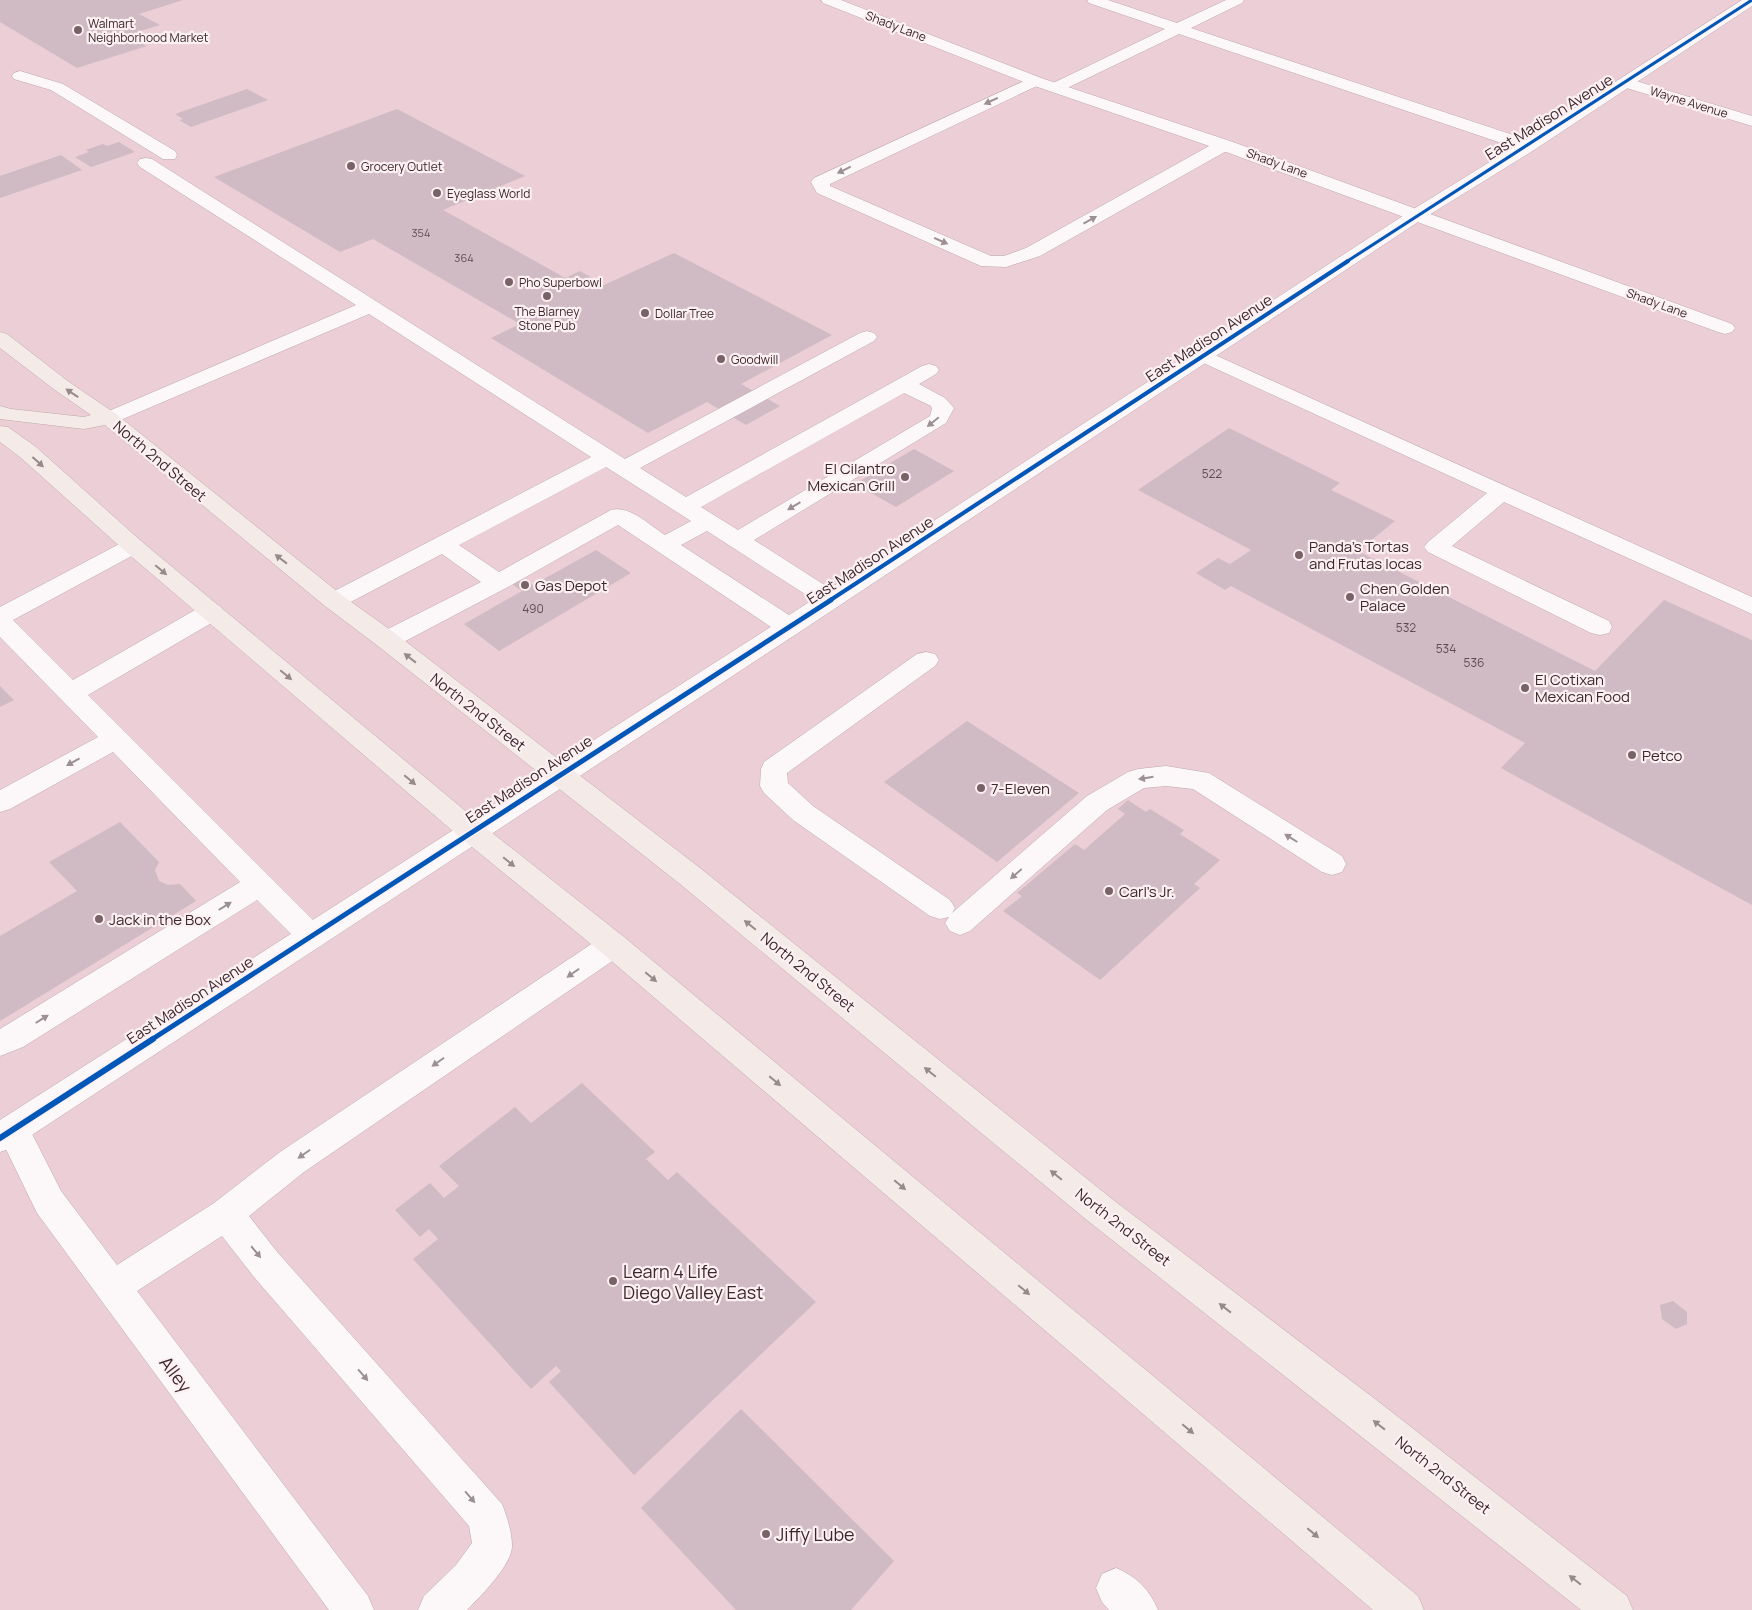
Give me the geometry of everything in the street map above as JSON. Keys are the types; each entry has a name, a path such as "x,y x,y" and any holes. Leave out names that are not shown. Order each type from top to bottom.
{"main road":[{"name":"North 2nd Street","path":"0,338 62,386 109,418 334,601 387,640 690,876 1100,1210 1366,1415 1613,1610"},
{"path":"0,412 8,415 84,423 109,418"},
{"path":"0,432 28,452 133,546 471,831 613,945 1404,1610"}],"street":[{"name":"Shady Lane","path":"828,0 1035,81 1224,144 1724,328"},
{"path":"1094,0 1528,146"},
{"path":"1055,88 1237,0"},
{"name":"East Madison Avenue","path":"6,1134 312,937 471,831 832,600 1418,214 1528,146 1752,0"},
{"path":"20,76 57,87 168,155"},
{"path":"1035,81 820,182 823,189 988,262 1006,261 1033,252 1224,144"},
{"name":"Wayne Avenue","path":"1626,83 1752,122"},
{"path":"146,163 832,600"},
{"path":"109,418 371,306"},
{"path":"334,601 443,544 616,462 866,337"},
{"path":"1204,356 1752,606"},
{"path":"685,506 928,370"},
{"path":"738,540 939,419 944,408 938,402 903,384"},
{"path":"1502,492 1436,548 1600,627"},
{"path":"387,640 498,583 619,515 789,628"},
{"path":"664,545 708,521"},
{"path":"443,544 498,583"},
{"path":"0,617 133,546"},
{"path":"71,693 211,612"},
{"path":"0,622 312,937"},
{"path":"926,660 774,769 774,786 803,813 950,916 1097,803 1138,779 1166,776 1199,780 1332,864"},
{"path":"0,802 116,739"},
{"path":"0,1043 12,1038 260,884"},
{"path":"112,1288 226,1214 292,1162 613,945"},
{"name":"Alley","path":"6,1134 49,1202 354,1610"},
{"path":"226,1214 266,1264 488,1518 492,1548 470,1579 438,1610"}],"building":[{"name":"Walmart Neighborhood Market","path":"0,0 183,0 139,14 160,25 127,35 147,46 77,68 0,22"},
{"path":"247,89 268,100 191,127 179,120 183,119 175,114"},
{"path":"397,109 525,176 443,210 565,278 580,271 604,285 674,253 832,335 741,384 780,406 746,425 707,402 648,433 491,338 520,324 373,239 340,252 214,177"},
{"path":"119,142 135,152 91,167 75,157 89,152 86,150 103,144 107,146"},
{"path":"61,155 82,170 0,198 0,176"},
{"path":"1229,428 1340,483 1331,490 1395,521 1358,551 1595,671 1664,600 1752,640 1752,905 1501,768 1525,743 1231,586 1225,590 1196,573 1218,558 1230,564 1251,550 1138,490"},
{"name":"El Cilantro Mexican Grill","path":"914,449 954,471 896,507 855,484"},
{"name":"Gas Depot","path":"596,550 631,573 499,651 464,624 522,591 509,582 520,576 533,585"},
{"path":"0,686 14,700 0,707"},
{"name":"7-Eleven","path":"967,721 1079,793 997,862 884,782"},
{"name":"Carl's Jr.","path":"1128,800 1146,812 1150,809 1184,830 1180,834 1220,860 1194,884 1200,888 1100,980 1003,911 1022,896 1017,893 1075,844 1084,850 1125,814 1118,809"},
{"name":"Jack in the Box","path":"120,822 159,862 155,870 159,881 168,885 180,884 196,901 0,1021 0,936 77,891 49,862"},
{"name":"Learn 4 Life Diego Valley East","path":"582,1083 655,1152 646,1159 668,1180 677,1172 816,1302 634,1475 549,1382 561,1371 556,1366 531,1389 413,1259 438,1239 429,1229 420,1237 395,1210 430,1183 444,1198 459,1186 439,1166 515,1107 531,1123"},
{"path":"1673,1301 1687,1312 1687,1324 1676,1329 1662,1319 1660,1305"},
{"name":"Jiffy Lube","path":"741,1409 894,1561 851,1610 736,1610 641,1508"}],"cycle path":[{"path":"0,1138 789,627 1418,214 1528,146 1752,0"}],"place":[{"name":"Walmart Neighborhood Market","path":"78,30"},
{"name":"Grocery Outlet","path":"351,166"},
{"name":"Eyeglass World","path":"437,193"},
{"name":"Pho Superbowl","path":"509,282"},
{"name":"The Blarney Stone Pub","path":"547,296"},
{"name":"Dollar Tree","path":"645,313"},
{"name":"Goodwill","path":"721,359"},
{"name":"El Cilantro Mexican Grill","path":"905,477"},
{"name":"Panda's Tortas and Frutas locas","path":"1299,555"},
{"name":"Gas Depot","path":"525,585"},
{"name":"Chen Golden Palace","path":"1350,597"},
{"name":"El Cotixan Mexican Food","path":"1525,688"},
{"name":"Petco","path":"1632,755"},
{"name":"7-Eleven","path":"981,788"},
{"name":"Carl's Jr.","path":"1109,891"},
{"name":"Jack in the Box","path":"99,919"},
{"name":"Learn 4 Life Diego Valley East","path":"613,1281"},
{"name":"Jiffy Lube","path":"766,1534"}]}
